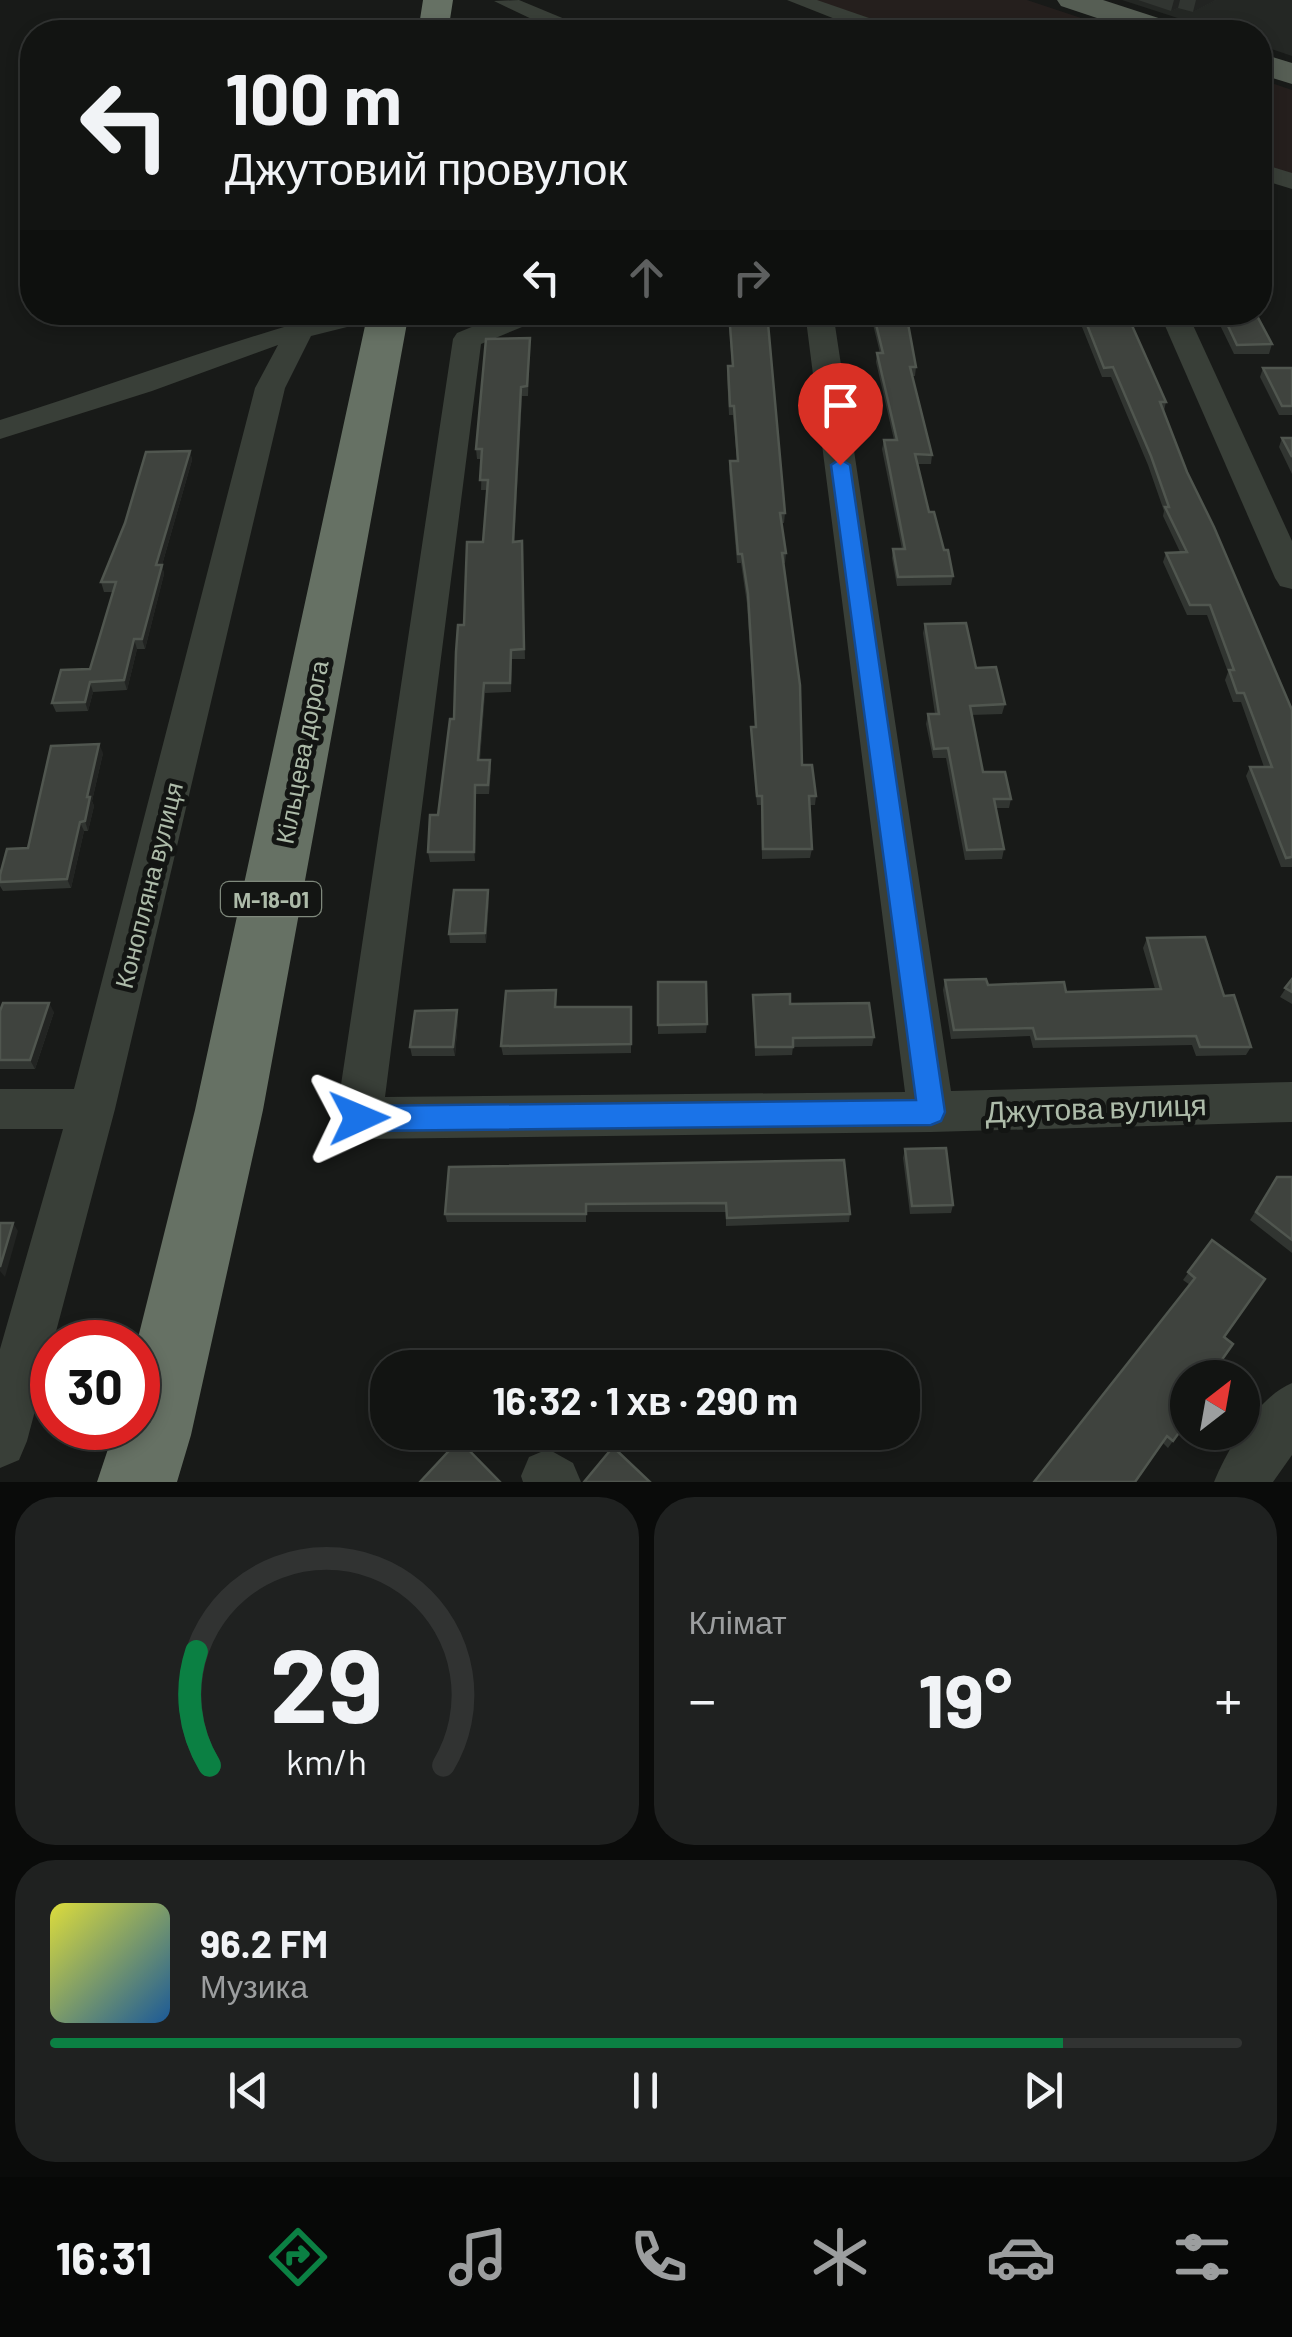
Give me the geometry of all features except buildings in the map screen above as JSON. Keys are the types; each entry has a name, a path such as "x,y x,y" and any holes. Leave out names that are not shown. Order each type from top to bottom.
{"highway":[{"name":"Кільцева дорога","path":"137,1482 152,1435 229,1110 386,325"}],"main road":[{"path":"1072,0 1133,20"}],"street":[{"path":"797,0 854,20"},
{"path":"504,1 548,20"},
{"path":"0,430 142,385 252,342 323,325"},
{"name":"Джутова вулиця","path":"502,325 467,339 359,1118 931,1112 1292,1102"},
{"path":"821,325 931,1112"},
{"path":"1179,325 1292,578"},
{"name":"Конопляна вулиця","path":"0,1441 92,1109 270,388 300,331"},
{"path":"0,1108 92,1109"},
{"path":"1242,1482 1292,1409"}],"shaded area":[{"path":"810,0 1027,0 1087,20 865,20"},
{"path":"1122,0 1292,0 1292,56 1272,49 1272,20 1184,20"},
{"path":"1272,83 1292,90 1292,177 1272,170"}],"route":[{"path":"359,1118 931,1112 840,465"}]}
